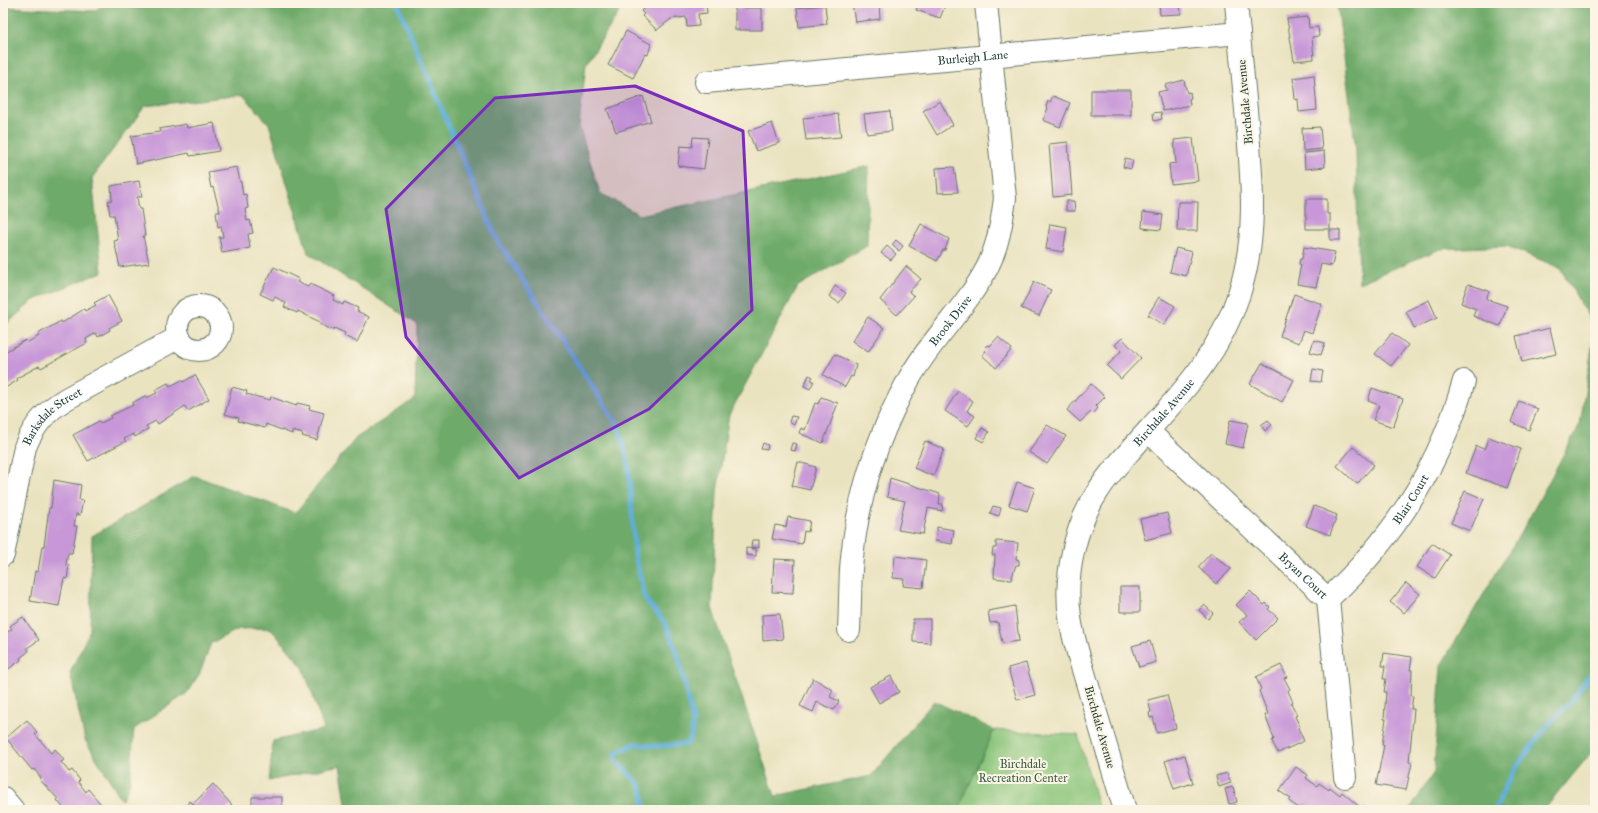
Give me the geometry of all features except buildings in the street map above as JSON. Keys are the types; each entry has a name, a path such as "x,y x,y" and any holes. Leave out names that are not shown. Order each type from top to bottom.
{"street":[{"name":"Brook Drive","path":"850,630 851,569 856,529 864,490 873,459 887,421 909,378 935,338 977,285 987,267 998,238 1005,198 986,3"},
{"name":"Birchdale Avenue","path":"1125,810 1070,618 1069,580 1074,547 1085,517 1097,492 1112,470 1172,406 1197,376 1218,344 1240,293 1248,260 1253,227 1254,193 1236,3"},
{"name":"Burleigh Lane","path":"706,82 1239,33"},
{"name":"Barksdale Street","path":"3,555 25,447 30,434 39,420 52,408 66,399 179,337"},
{"name":"Blair Court","path":"1328,600 1352,577 1381,544 1405,511 1426,476 1444,439 1456,408 1464,381"},
{"name":"Bryan Court","path":"1148,431 1328,600 1344,777"},
{"path":"3,798 13,810"}],"highlighted area":[{"path":"635,86 743,131 752,310 649,409 519,478 406,337 386,209 495,98"}],"green space":[{"path":"107,3 625,3 586,64 579,126 600,193 640,215 869,166 867,246 798,286 729,415 717,492 712,608 775,796 871,776 934,701 994,730 958,810 347,810 340,765 269,781 273,741 324,729 303,667 270,628 239,629 211,643 200,673 186,694 134,729 130,783 122,800 85,740 70,673 90,630 92,536 195,476 295,513 356,438 415,399 417,324 308,253 269,124 243,95 145,106 92,178 102,272 34,300 3,327 3,7 94,11"},
{"path":"1337,3 1595,3 1595,328 1560,268 1507,246 1440,249 1359,283 1356,150"},
{"path":"1595,328 1595,748 1544,810 1410,810 1434,772 1441,665 1527,522 1580,424"},
{"name":"Birchdale Recreation Center","path":"994,730 1078,735 1099,810 958,810"}],"waterway":[{"path":"397,3 497,240 618,426 628,462 635,556 645,599 665,623 677,652 693,722 691,737 687,744 657,746 634,744 616,753 615,758 620,765 640,785 644,799 643,810"},
{"path":"1495,810 1506,785 1517,766 1543,731 1577,694 1595,667"}]}
